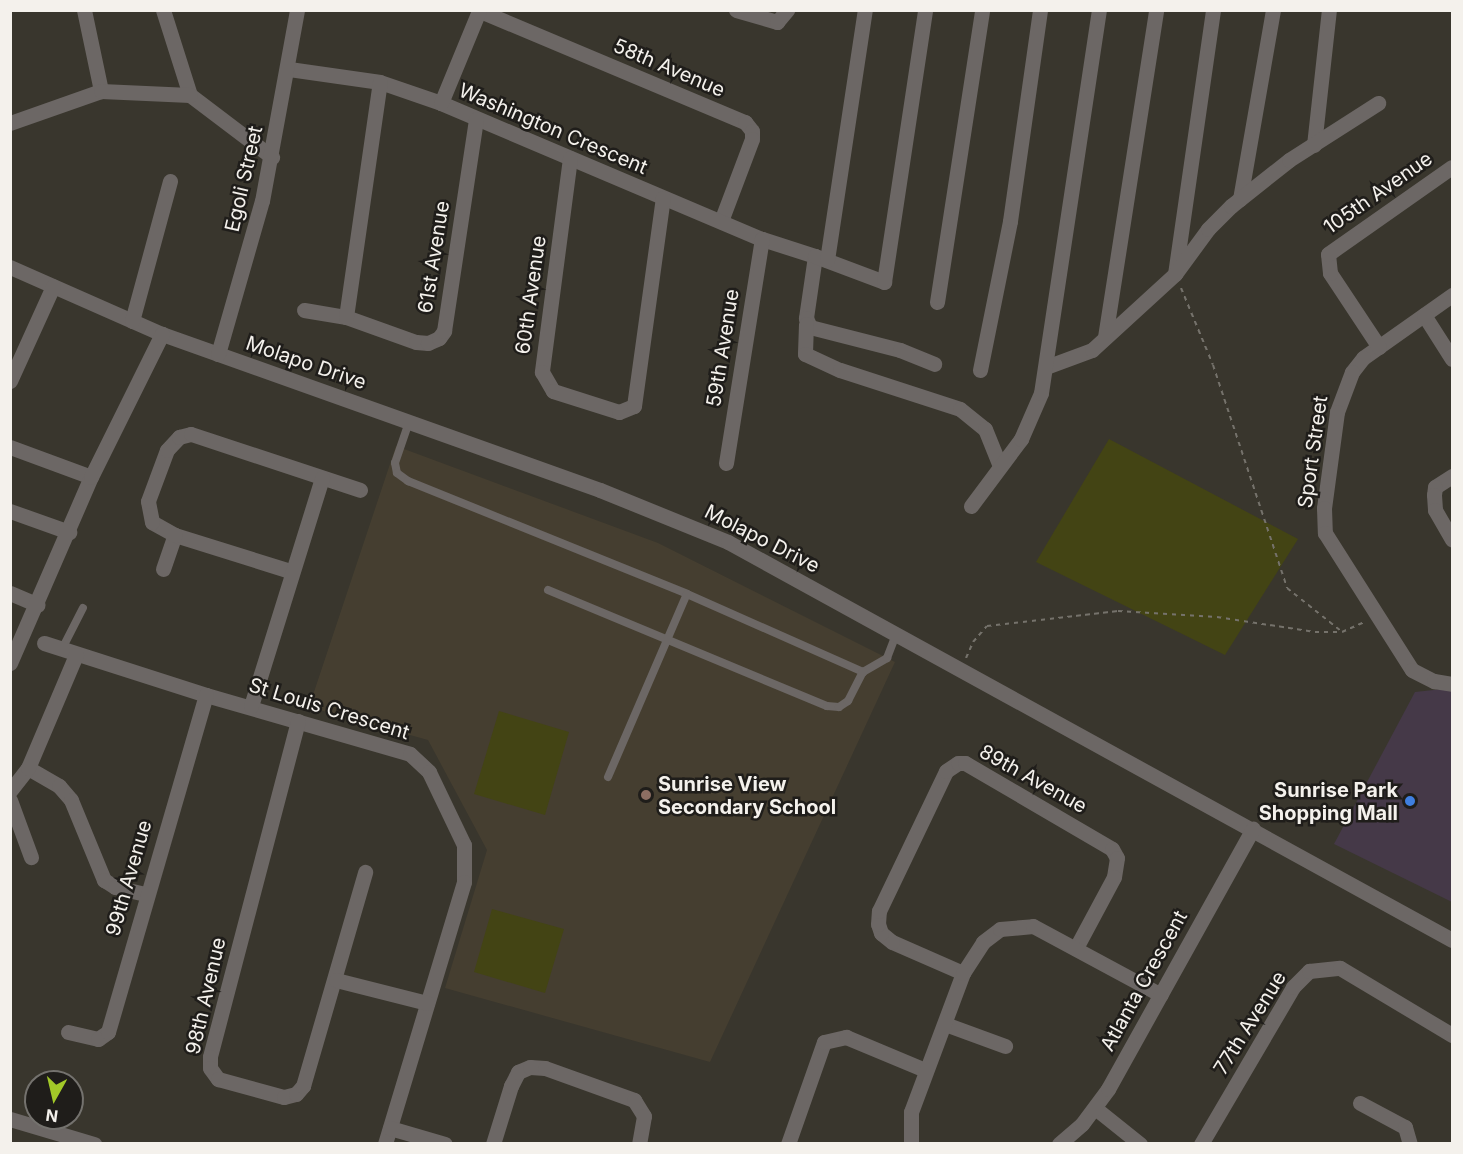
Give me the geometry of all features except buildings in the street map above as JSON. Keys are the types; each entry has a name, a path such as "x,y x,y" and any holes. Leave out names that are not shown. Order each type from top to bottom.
{"street":[{"path":"84,10 101,91"},
{"path":"163,10 190,95"},
{"name":"Egoli Street","path":"218,354 272,157 289,69 297,10"},
{"path":"736,10 777,22 787,10"},
{"path":"865,10 821,258 806,324 804,354 840,370 960,409 974,417 988,434 1000,466"},
{"name":"Washington Crescent","path":"289,69 380,82 441,104 762,239 795,248 884,282 925,10"},
{"path":"937,302 982,10"},
{"path":"980,370 1010,221 1040,10"},
{"path":"971,506 1033,415 1046,367 1099,10"},
{"path":"1106,337 1156,10"},
{"path":"1175,274 1213,10"},
{"path":"1240,199 1273,10"},
{"path":"1314,145 1329,10"},
{"name":"58th Avenue","path":"441,104 478,11 744,122 752,131 752,139 721,221"},
{"path":"346,316 380,82"},
{"path":"10,123 101,91 190,95 272,157"},
{"path":"1046,367 1085,355 1175,274 1208,229 1240,199 1314,145 1378,103"},
{"name":"61st Avenue","path":"304,310 346,316 416,342 433,341 444,332 476,119"},
{"name":"60th Avenue","path":"570,158 542,372 553,391 619,412 634,406 663,198"},
{"name":"105th Avenue","path":"1379,347 1330,273 1328,254 1452,167"},
{"path":"132,321 170,181"},
{"name":"59th Avenue","path":"726,463 762,239"},
{"name":"Molapo Drive","path":"10,267 162,334 600,490 728,542 1253,828 1452,940"},
{"path":"10,381 53,286"},
{"name":"Sport Street","path":"1452,295 1363,358 1344,385 1324,508 1325,533 1412,670 1434,681 1452,684"},
{"path":"1424,315 1452,359"},
{"path":"806,324 814,330 885,345 934,364"},
{"path":"12,657 38,605 91,477 162,334"},
{"path":"290,571 175,535 152,522 147,512 167,450 179,437 191,434 213,439 360,490"},
{"path":"10,447 91,477"},
{"path":"1452,476 1435,487 1434,495 1435,510 1452,539"},
{"path":"250,706 290,571 322,478"},
{"path":"10,511 69,532"},
{"path":"163,568 175,535"},
{"path":"10,593 38,605"},
{"name":"St Louis Crescent","path":"44,643 69,653 206,695 410,754 429,772 464,845 464,882 388,1136"},
{"path":"10,791 28,768 69,653"},
{"name":"99th Avenue","path":"68,1032 98,1039 108,1032 145,894 206,695"},
{"name":"98th Avenue","path":"298,721 210,1057 210,1068 218,1079 284,1097 296,1094 308,1076 365,872"},
{"name":"89th Avenue","path":"963,973 892,942 881,933 878,924 879,910 946,771 958,763 965,763 1112,849 1117,858 1114,877 1076,948"},
{"path":"28,768 59,786 71,800 104,880 115,887 145,894"},
{"path":"10,800 31,856"},
{"name":"Atlanta Crescent","path":"1059,1143 1095,1108 1161,995 1253,828"},
{"path":"911,1143 911,1112 963,973 983,942 1000,929 1017,925 1033,926 1161,995"},
{"name":"77th Avenue","path":"1201,1143 1293,987 1309,971 1340,968 1452,1035"},
{"path":"336,980 427,1003"},
{"path":"945,1024 1005,1046"},
{"path":"788,1143 824,1042 846,1037 925,1070"},
{"path":"493,1143 511,1086 518,1072 530,1067 545,1068 634,1100 644,1116 639,1143"},
{"path":"1360,1103 1405,1127 1410,1143"},
{"path":"1095,1108 1140,1143"},
{"path":"10,1119 94,1143"},
{"path":"388,1136 445,1143"}],"lane":[{"path":"410,422 395,462 397,473 408,481 687,594 863,672"},
{"path":"548,590 827,706 839,707 848,701 863,672 887,658 896,634"},
{"path":"608,777 687,594"},
{"path":"69,653 83,608"}],"path":[{"path":"1175,274 1213,364 1287,588 1342,632"},
{"path":"962,669 973,642 987,626 1118,611 1217,616 1315,632 1342,632 1377,615"}],"shaded area":[{"path":"1109,439 1298,539 1225,655 1036,562"},
{"name":"Sunrise View Secondary School","path":"396,446 658,543 895,662 710,1062 445,988 487,850 428,740 309,707"},
{"path":"1452,688 1452,902 1334,844 1415,692"},
{"path":"499,711 569,732 545,815 474,794"},
{"path":"492,909 564,929 545,993 474,972"}],"place":[{"name":"Sunrise View Secondary School","path":"646,795"},
{"name":"Sunrise Park Shopping Mall","path":"1410,801"}]}
